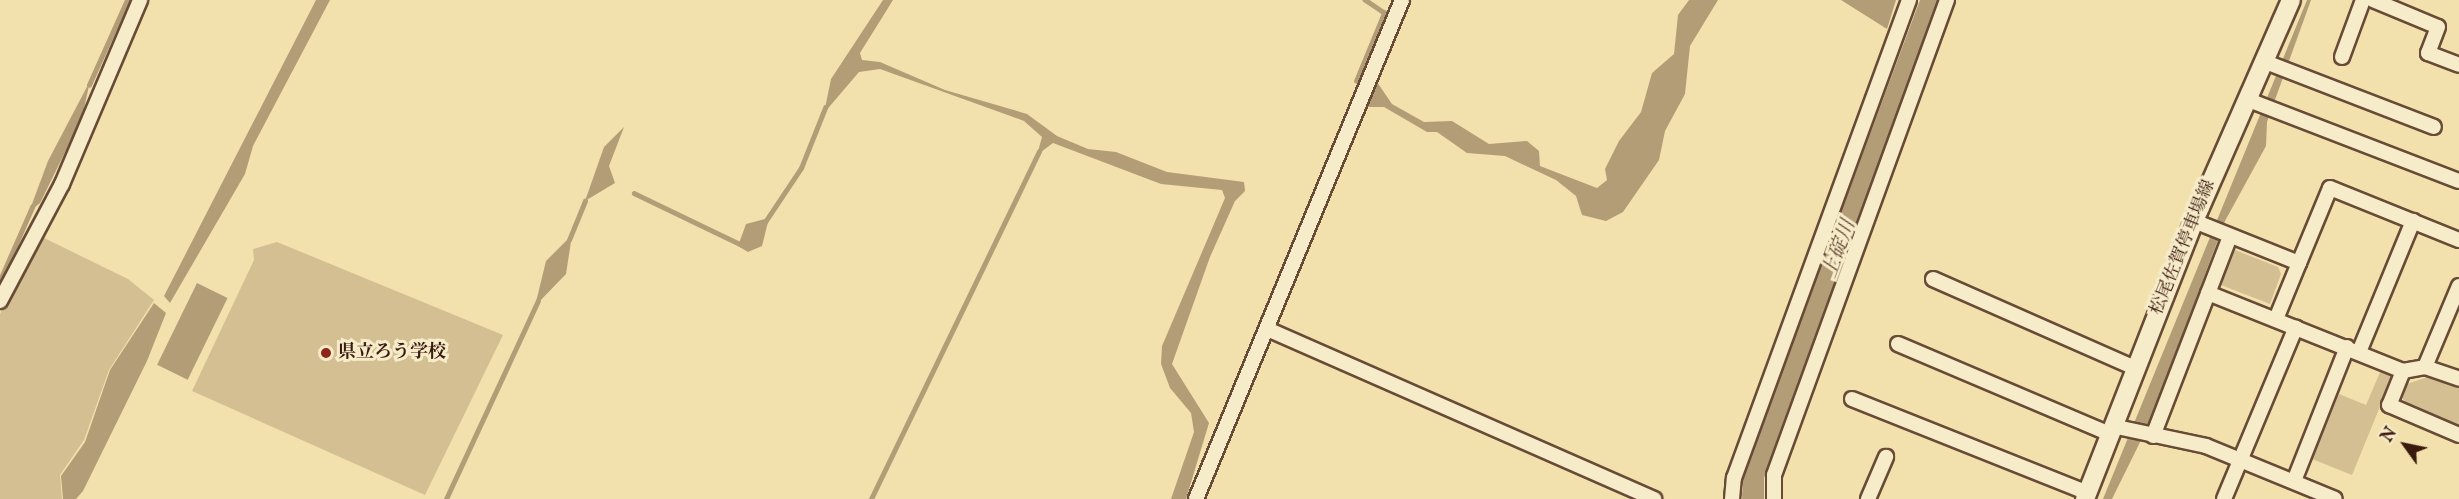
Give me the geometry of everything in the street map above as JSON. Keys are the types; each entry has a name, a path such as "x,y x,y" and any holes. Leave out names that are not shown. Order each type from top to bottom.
{"main road":[{"name":"松尾佐賀停車場線","path":"2086,496 2116,430 2135,368 2254,102 2275,66 2291,0"}],"street":[{"path":"0,301 62,184 140,0"},
{"path":"1196,499 1402,0"},
{"path":"1732,499 1737,467 1909,0"},
{"path":"1774,499 1774,475 1947,0"},
{"path":"2342,57 2362,0"},
{"path":"2373,0 2438,27 2428,53 2459,65"},
{"path":"2275,66 2434,127"},
{"path":"2254,102 2459,181"},
{"path":"2276,319 2330,188 2459,240"},
{"path":"2294,481 2413,221"},
{"path":"2201,224 2299,262"},
{"path":"2150,435 2208,292 2227,235"},
{"path":"1933,279 2135,368"},
{"path":"2425,367 2459,286"},
{"path":"2208,292 2403,371 2425,367 2459,380"},
{"path":"2224,499 2296,327"},
{"path":"1267,329 1654,499"},
{"path":"1898,344 2116,430 2206,446 2240,462 2294,481 2305,493 2335,499"},
{"path":"2403,371 2389,405 2459,435"},
{"path":"1852,399 2086,496"},
{"path":"1868,499 1886,457"}],"shaded area":[{"path":"40,236 128,279 154,300 109,370 84,440 60,475 62,499 0,499 0,314"},
{"path":"277,242 503,335 425,495 192,391 254,260 253,249"},
{"path":"2235,250 2278,267 2281,274 2270,304 2221,285"},
{"path":"2381,370 2393,375 2352,475 2312,459 2339,394 2366,405"},
{"path":"2430,376 2459,388 2459,429 2409,409 2402,397 2407,384"}],"water":[{"path":"316,0 330,0 253,146 245,174 170,303 164,296"},
{"path":"883,0 893,0 860,53 862,60 880,62 945,90 1027,114 1057,136 1088,149 1116,152 1167,172 1244,182 1245,191 1235,201 1210,257 1172,364 1209,423 1186,499 1171,499 1194,432 1191,413 1170,388 1161,364 1162,346 1225,198 1222,190 1161,184 1053,143 1037,155 1042,137 1024,121 880,69 859,72 824,113 831,79"},
{"path":"1689,0 1718,0 1690,46 1685,94 1665,131 1659,160 1623,212 1606,221 1582,215 1576,196 1556,180 1505,156 1467,153 1437,132 1427,132 1384,107 1368,107 1377,82 1392,104 1424,122 1452,121 1489,144 1527,141 1539,151 1540,166 1597,188 1607,180 1605,169 1619,141 1641,112 1652,73 1674,54 1678,15"},
{"path":"1841,0 1896,0 1887,29"},
{"name":"上碇川","path":"1920,0 1941,0 1764,478 1764,499 1742,499 1743,475"},
{"path":"2307,0 2311,0 2267,122 2266,146 2225,221 2149,424 2112,499 2103,499"},
{"path":"90,81 82,118 40,203 29,212 48,161"},
{"path":"624,127 609,166 615,183 585,201 604,147"},
{"path":"769,218 762,246 748,252 738,246 746,224"},
{"path":"572,235 566,274 535,306 546,261"},
{"path":"197,283 228,298 188,380 157,365"},
{"path":"154,303 166,313 147,361 83,491 76,499 63,499 61,476 85,442 110,370"}],"waterway":[{"path":"89,85 127,0"},
{"path":"1356,81 1384,13 1365,0"},
{"path":"765,222 801,168 825,108"},
{"path":"871,499 1039,152"},
{"path":"634,193 742,245"},
{"path":"569,240 585,201"},
{"path":"0,280 32,207"},
{"path":"446,499 538,301"}],"place":[{"name":"県立ろう学校","path":"326,353"}]}
